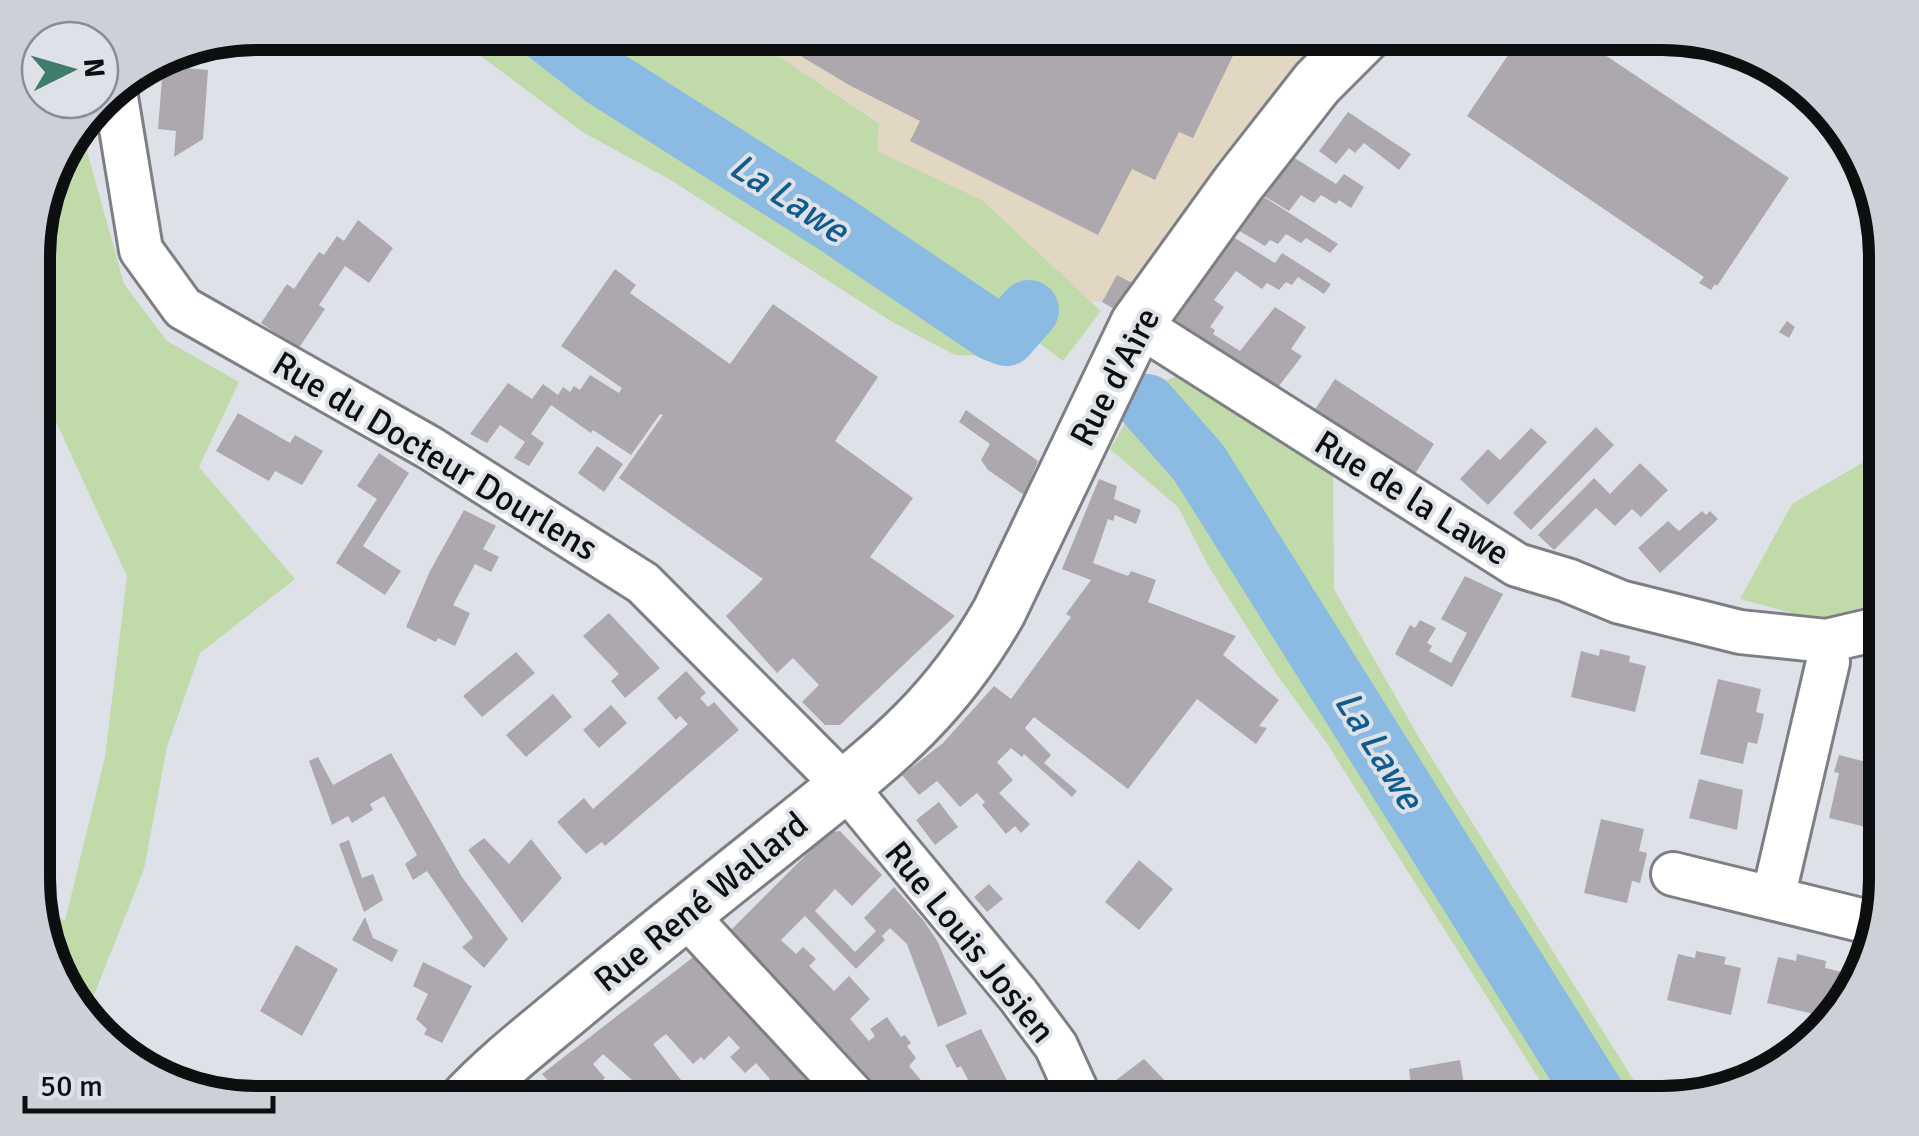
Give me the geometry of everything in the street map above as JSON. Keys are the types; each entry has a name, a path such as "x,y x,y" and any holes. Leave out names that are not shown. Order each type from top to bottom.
{"main road":[{"name":"Rue d'Aire","path":"940,700 974,655 998,612 1137,324 1238,184 1317,83 1349,50"},
{"name":"Rue René Wallard","path":"481,1086 684,913 846,786 940,700"}],"street":[{"name":"Rue du Docteur Dourlens","path":"120,120 141,250 183,308 430,448 643,582 846,786"},
{"name":"Rue de la Lawe","path":"1137,324 1517,565 1639,607 1740,632 1826,641 1869,631"},
{"path":"1772,898 1828,662 1826,641"},
{"name":"Rue Louis Josien","path":"846,786 1018,995 1056,1046 1074,1086"},
{"path":"1673,874 1864,921"},
{"path":"684,913 844,1086"}],"shaded area":[{"path":"770,50 1312,50 1134,284 1117,275 1102,302 1090,301 982,200 876,151 879,122"}],"green space":[{"path":"473,50 770,50 879,123 877,151 982,200 1101,311 1063,361 1014,324 989,356 955,355 894,323 669,179 584,133"},
{"path":"85,143 124,284 167,341 239,382 199,467 295,579 200,653 167,747 144,869 91,1002 71,970 53,911 65,921 105,757 127,576 50,409 52,230 66,178"},
{"path":"1181,375 1333,475 1334,589 1421,741 1637,1086 1543,1086 1326,742 1277,675 1209,567 1178,507 1110,449 1146,388"},
{"path":"1869,459 1869,619 1829,623 1740,599 1792,504"}],"building":[{"path":"791,50 1236,50 1193,138 1179,132 1155,180 1132,169 1098,235 910,141 920,121"},
{"path":"1512,50 1597,50 1789,178 1711,290 1699,283 1704,277 1467,116"},
{"path":"176,67 208,70 203,139 174,157 176,131 158,129 162,74"},
{"path":"1348,112 1411,154 1399,170 1364,143 1355,153 1349,148 1336,164 1319,151"},
{"path":"1293,157 1336,184 1344,174 1364,187 1351,208 1321,195 1314,203 1301,195 1289,211 1264,196"},
{"path":"1264,197 1338,244 1330,253 1306,238 1301,243 1286,234 1278,244 1270,240 1265,246 1236,229"},
{"path":"358,220 393,248 369,283 345,266 319,305 325,309 298,349 261,323 287,284 294,289 319,252 324,255 337,236 344,241"},
{"path":"1230,235 1275,263 1282,253 1331,284 1324,294 1298,277 1292,285 1286,282 1279,290 1267,283 1262,289 1236,271 1214,300 1224,307 1210,327 1215,330 1213,334 1240,351 1275,307 1306,327 1291,349 1302,356 1275,391 1164,322"},
{"path":"615,269 636,285 630,293 730,364 773,304 878,377 835,441 913,498 870,557 955,616 840,725 825,725 802,702 819,685 793,658 777,673 726,616 763,579 619,478 663,415 631,455 551,405 531,434 544,443 529,466 514,458 525,442 500,425 487,443 470,434 508,383 532,399 543,384 558,395 563,387 570,392 574,386 580,390 590,375 619,393 622,388 561,346"},
{"path":"1117,275 1134,284 1118,311 1102,302"},
{"path":"1787,321 1795,327 1789,338 1779,332"},
{"path":"1335,379 1434,444 1413,477 1312,414"},
{"path":"966,410 1038,461 1024,495 988,470 981,460 990,444 959,422"},
{"path":"238,413 290,443 295,435 323,451 302,485 275,471 269,481 216,451"},
{"path":"1596,427 1614,445 1531,530 1513,513"},
{"path":"1531,428 1547,442 1488,505 1460,479 1488,449 1500,460"},
{"path":"597,446 623,464 604,492 578,473"},
{"path":"379,453 409,473 363,546 401,571 385,595 336,563 377,499 357,486"},
{"path":"1640,463 1668,490 1641,517 1632,509 1615,526 1596,508 1554,550 1538,535 1594,478 1610,494"},
{"path":"1099,479 1117,486 1114,499 1141,510 1136,524 1115,515 1113,521 1108,519 1093,563 1128,576 1131,571 1156,580 1148,602 1236,636 1223,655 1279,700 1259,726 1267,728 1256,744 1197,699 1128,789 1034,717 1025,728 1051,755 1044,763 1077,791 1072,797 1024,754 1022,757 1011,748 997,762 1013,780 999,793 1030,824 1021,833 1015,826 1006,834 977,793 960,807 937,781 919,795 902,775 943,743 994,686 1011,699 1071,617 1066,614 1091,580 1062,569"},
{"path":"464,510 496,526 483,549 499,557 491,572 475,564 453,605 470,613 455,646 438,638 436,642 406,627 430,571"},
{"path":"1702,511 1706,515 1710,511 1718,519 1660,573 1638,548 1668,521 1679,531"},
{"path":"1465,576 1503,594 1452,687 1395,654 1410,625 1415,628 1420,620 1436,628 1427,643 1432,646 1429,651 1451,663 1467,633 1441,619"},
{"path":"609,613 660,668 625,698 611,681 619,674 583,636"},
{"path":"1600,649 1630,656 1629,662 1646,666 1635,712 1571,697 1581,651 1599,656"},
{"path":"516,652 535,673 482,717 463,696"},
{"path":"686,671 706,693 700,698 708,707 714,702 739,730 605,846 602,842 586,854 557,822 584,798 593,809 688,724 680,716 676,720 657,698"},
{"path":"1718,679 1761,689 1756,712 1764,714 1761,728 1757,744 1748,742 1743,764 1700,754"},
{"path":"553,694 572,717 526,757 506,735"},
{"path":"611,705 627,723 599,748 583,730"},
{"path":"391,753 462,877 508,939 484,968 462,947 473,938 427,871 413,880 405,864 417,855 384,796 370,804 373,810 352,823 348,816 332,825 309,761 318,757 333,785"},
{"path":"1839,755 1869,763 1869,828 1829,818 1839,773 1834,772"},
{"path":"1699,779 1743,790 1737,830 1689,818"},
{"path":"939,802 958,827 935,845 916,820"},
{"path":"1601,819 1644,829 1639,851 1647,853 1640,883 1632,881 1627,903 1584,893"},
{"path":"840,831 882,875 852,906 835,889 815,911 855,952 876,931 864,918 894,887 938,942 967,1014 938,1027 907,944 890,928 882,936 885,940 856,969 805,916 781,940 796,954 803,947 816,959 809,966 834,991 849,976 870,999 850,1019 869,1041 875,1036 870,1029 887,1017 901,1037 905,1035 911,1043 907,1046 916,1058 909,1066 926,1086 869,1086 816,1025 725,936 828,833"},
{"path":"484,838 509,864 531,839 562,878 522,923 468,850"},
{"path":"349,840 362,878 373,874 383,900 364,912 339,844"},
{"path":"1139,860 1173,889 1139,930 1105,902"},
{"path":"989,884 1003,899 987,912 974,897"},
{"path":"365,917 373,938 398,950 392,962 352,940"},
{"path":"296,945 338,969 302,1036 260,1011"},
{"path":"1696,951 1726,957 1724,964 1741,968 1731,1015 1667,1000 1678,954 1695,958"},
{"path":"1797,954 1826,961 1825,968 1842,972 1838,986 1817,1015 1767,1003 1778,957 1796,961"},
{"path":"696,955 828,1086 761,1086 770,1079 756,1063 745,1073 730,1057 740,1048 729,1036 704,1060 701,1057 693,1064 666,1034 653,1044 686,1086 639,1086 603,1054 593,1064 605,1078 597,1086 553,1086 542,1074"},
{"path":"423,962 472,986 442,1043 424,1034 427,1029 416,1019 428,994 413,986"},
{"path":"981,1029 1010,1086 971,1086 945,1045"},
{"path":"1144,1059 1170,1086 1108,1086"},
{"path":"1460,1060 1464,1086 1411,1086 1409,1069"}],"waterway":[{"name":"La Lawe","path":"569,50 605,78 835,224 993,331 1006,336 1029,310"},
{"name":"La Lawe","path":"1147,404 1199,463 1589,1086"}]}
